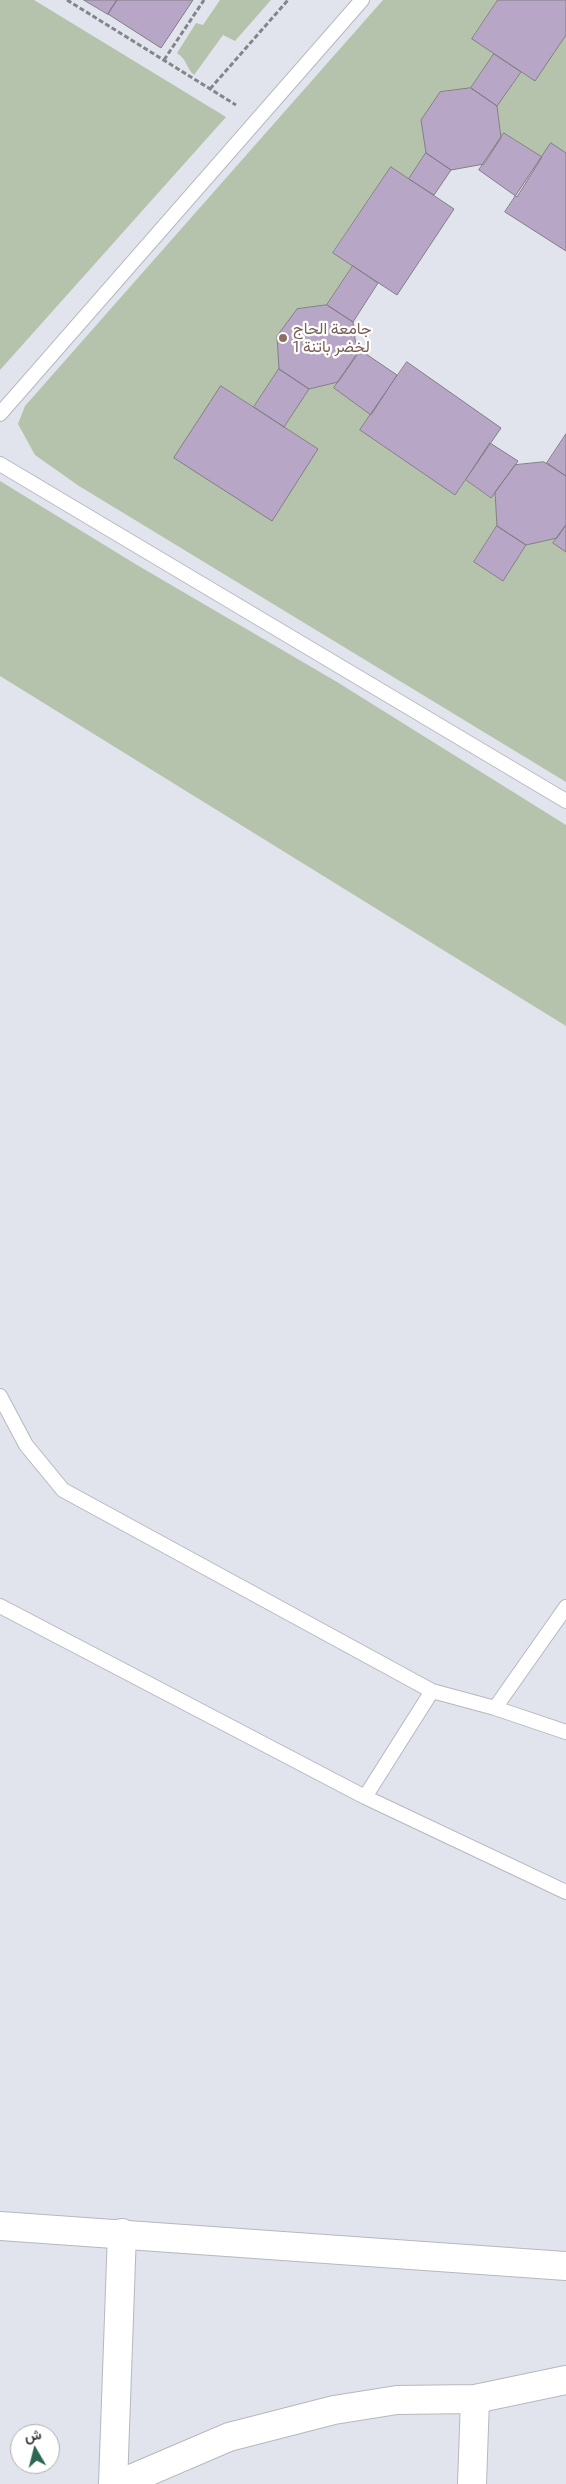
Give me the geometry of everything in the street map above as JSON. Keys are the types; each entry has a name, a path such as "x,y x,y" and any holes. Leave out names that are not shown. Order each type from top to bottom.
{"street":[{"path":"7,2224 566,2266"},
{"path":"113,2484 122,2233"},
{"path":"119,2484 229,2437 301,2417 397,2400 475,2399 566,2380"},
{"path":"472,2484 475,2399"}],"lane":[{"path":"0,414 362,0"},
{"path":"0,464 566,801"},
{"path":"0,1396 26,1445 63,1490 432,1691 495,1708 566,1732"},
{"path":"0,1606 365,1796 566,1892"},
{"path":"495,1708 566,1607"},
{"path":"365,1796 432,1691"}],"path":[{"path":"67,0 258,119"},
{"path":"164,60 204,0"},
{"path":"210,89 288,0"}],"green space":[{"path":"0,0 34,0 226,117 0,370"},
{"path":"220,0 271,0 235,41 223,35 194,75 183,58 177,53 196,23 203,25"},
{"path":"383,0 498,0 472,38 494,54 471,88 440,92 421,120 426,153 409,179 391,167 333,252 353,266 327,305 297,309 277,336 279,369 254,407 221,386 272,520 318,449 284,427 309,389 338,382 334,388 371,415 360,430 455,495 466,480 490,498 495,492 497,526 474,562 503,581 526,545 557,538 553,543 566,552 566,782 79,486 35,455 18,424 25,406"},
{"path":"566,35 566,153 542,157 505,133 501,138 497,106 521,72 535,81"},
{"path":"0,481 137,565 337,682 566,825 566,1026 0,676"}],"building":[{"path":"84,0 117,0 108,14"},
{"path":"117,0 193,0 161,48 108,14"},
{"path":"498,0 566,0 566,35 535,81 472,39"},
{"path":"494,54 521,72 497,106 471,88"},
{"path":"471,88 497,106 501,138 484,164 451,170 426,153 421,120 440,92"},
{"path":"504,133 542,157 517,197 479,170"},
{"path":"551,143 566,153 566,251 505,212"},
{"path":"426,153 451,170 434,195 409,179"},
{"path":"391,167 454,209 397,295 333,253"},
{"path":"353,266 378,283 353,322 327,305"},
{"path":"327,305 353,322 357,355 338,382 309,389 279,369 277,336 297,309"},
{"path":"360,350 397,375 371,415 334,388"},
{"path":"407,362 501,428 455,495 360,430"},
{"path":"279,369 309,389 284,427 254,407"},
{"path":"221,386 318,449 272,521 174,458"},
{"path":"566,434 566,476 547,463"},
{"path":"490,443 518,461 491,498 466,480"},
{"path":"544,462 566,476 566,525 557,538 526,545 497,526 495,492 515,465"},
{"path":"566,525 566,552 553,543"},
{"path":"497,526 526,545 503,581 474,562"}],"place":[{"name":"جامعة الحاج لخضر باتنة 1","path":"283,338"}]}
